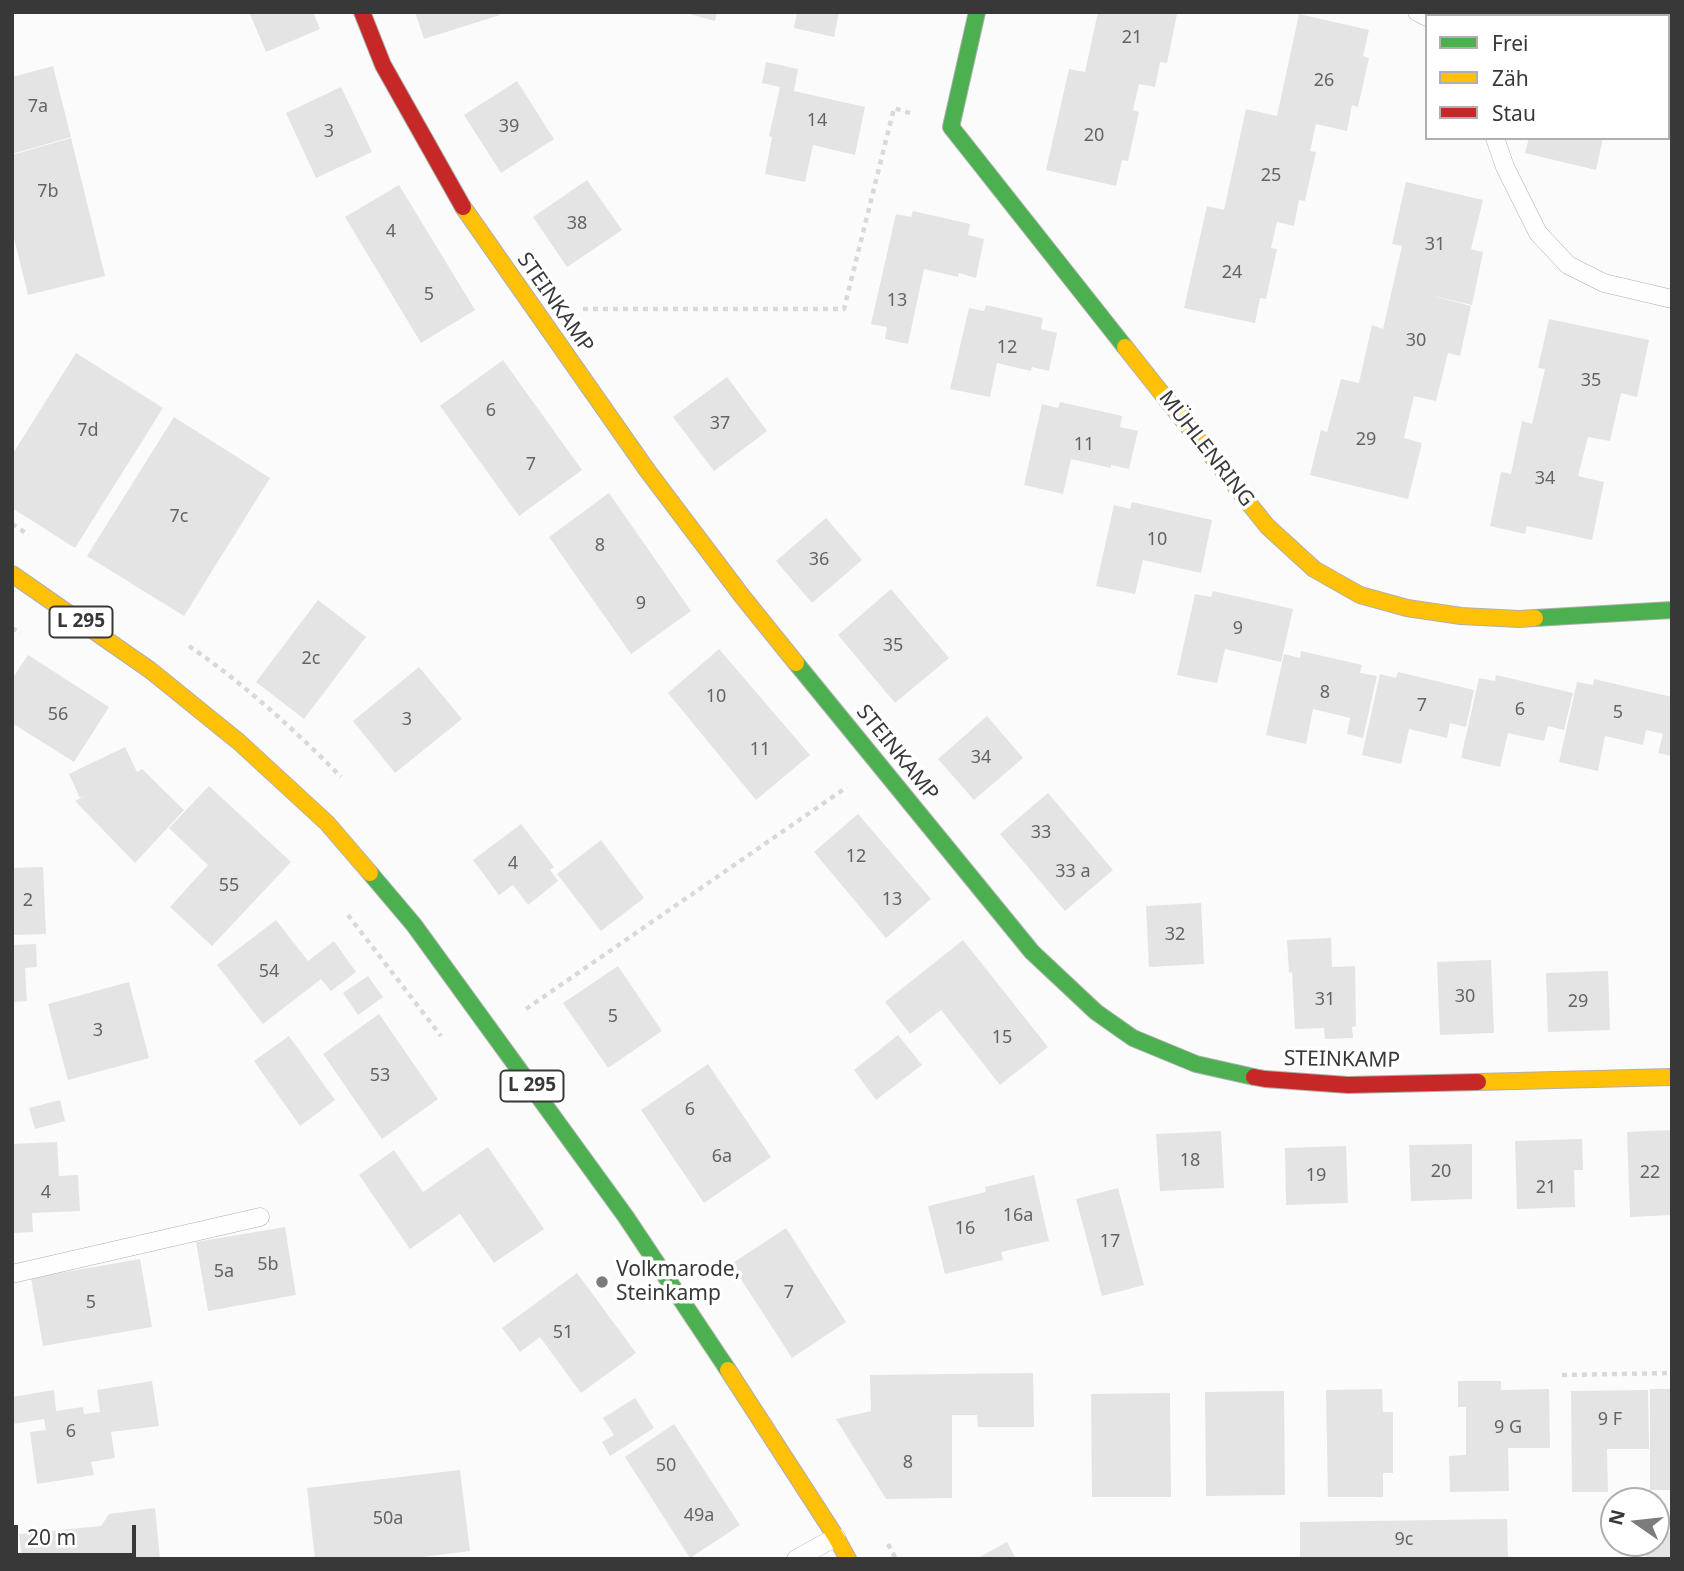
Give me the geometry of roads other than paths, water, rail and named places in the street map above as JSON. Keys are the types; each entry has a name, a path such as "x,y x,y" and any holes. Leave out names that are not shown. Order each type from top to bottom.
{"street":[{"name":"STEINKAMP","path":"362,12 383,65 456,197 647,470 742,596 1032,952 1096,1012 1133,1038 1196,1064 1265,1079 1348,1085 1672,1077"},
{"name":"MÜHLENRING","path":"977,12 951,127 1267,526 1314,569 1360,595 1407,608 1461,616 1519,619 1672,610"},
{"name":"L 295","path":"12,574 149,670 239,742 327,823 397,904 435,952 626,1217 707,1337 848,1559"}],"lane":[{"path":"1496,140 1505,167 1538,233 1568,265 1604,284 1672,299"},
{"path":"12,1274 260,1217"},
{"path":"796,1559 836,1537"}],"place":[{"name":"Volkmarode, Steinkamp","path":"602,1282"}]}
